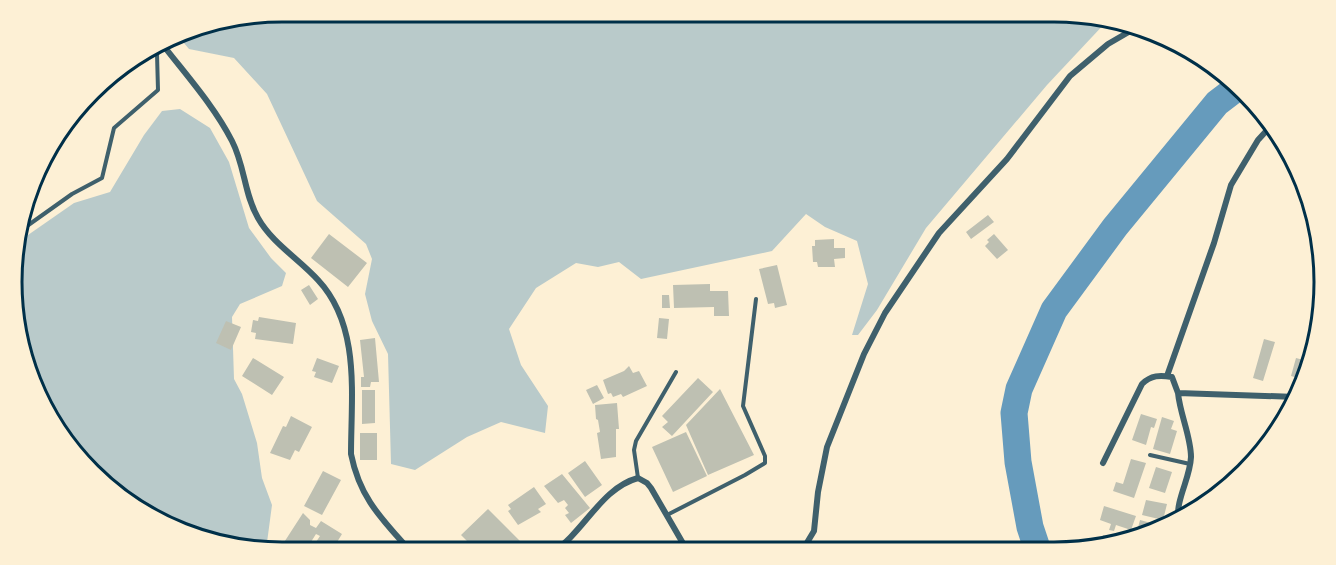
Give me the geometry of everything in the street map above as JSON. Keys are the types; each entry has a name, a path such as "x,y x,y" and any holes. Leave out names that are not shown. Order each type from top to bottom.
{"street":[{"path":"808,542 814,531 818,492 827,447 864,354 885,313 939,233 1007,159 1070,76 1108,44 1127,33"},
{"path":"167,49 218,117 233,142 240,159 251,207 259,221 270,236 320,282 333,302 343,325 351,354 353,466 368,502 402,542"},
{"path":"1167,376 1215,243 1231,185 1258,140 1266,132"},
{"path":"1103,463 1142,384 1148,378 1155,376 1172,377 1175,381 1179,409 1191,451 1190,465 1178,511"},
{"path":"1178,393 1287,397"},
{"path":"566,542 619,486 638,478 647,483 682,542"}],"lane":[{"path":"29,225 72,194 102,178 114,128 158,90 156,55"},
{"path":"666,515 765,463 765,456 743,406 756,299"},
{"path":"638,478 634,450 636,441 676,372"},
{"path":"1150,455 1190,465"}],"shaded area":[{"path":"282,22 1054,22 1102,27 1047,85 926,228 877,310 858,335 852,335 868,284 857,241 825,227 806,214 772,251 641,279 619,262 598,267 576,263 536,288 509,329 521,365 548,406 545,433 501,422 467,437 415,470 391,464 388,354 372,321 365,294 372,259 366,244 317,201 267,94 234,58 189,49 183,42 215,31"},
{"path":"180,109 210,128 229,162 249,228 271,258 286,273 282,286 240,304 232,317 234,379 242,394 257,443 262,478 272,505 267,542 232,538 199,529 152,508 124,489 87,454 66,427 42,382 31,350 22,282 26,238 74,203 110,192 144,135 162,111"}],"building":[{"path":"988,215 994,222 971,239 966,232"},
{"path":"329,234 367,263 348,287 311,258"},
{"path":"994,234 1008,250 997,259 985,246 989,242 987,240"},
{"path":"834,239 834,248 845,248 845,258 834,259 835,267 818,267 817,262 813,262 812,246 815,246 815,240"},
{"path":"777,265 787,305 775,308 774,303 768,304 759,269"},
{"path":"710,284 710,291 728,291 729,316 714,316 714,307 674,308 673,285"},
{"path":"309,285 318,299 310,305 301,290"},
{"path":"662,295 669,295 670,308 662,308"},
{"path":"259,317 296,323 293,344 255,339 256,333 251,332 253,320 258,321"},
{"path":"659,318 669,319 667,339 657,338"},
{"path":"226,321 241,327 231,350 216,343"},
{"path":"375,338 379,382 371,382 370,387 361,387 361,377 364,377 360,340"},
{"path":"1264,339 1275,342 1263,381 1253,378"},
{"path":"253,358 284,377 272,395 242,376"},
{"path":"317,358 339,366 332,383 314,377 316,372 312,371"},
{"path":"1296,358 1302,360 1296,377 1291,376"},
{"path":"629,366 633,373 639,371 647,386 623,397 621,394 613,397 611,393 608,394 603,380 624,371"},
{"path":"698,378 713,392 672,436 662,427 668,422 662,416"},
{"path":"597,385 604,398 593,404 586,390"},
{"path":"720,389 754,455 708,475 686,425"},
{"path":"362,390 375,390 375,423 362,424"},
{"path":"617,403 619,429 616,429 616,457 601,459 597,433 600,432 595,405"},
{"path":"1141,414 1157,419 1154,428 1151,427 1146,445 1132,440"},
{"path":"291,416 312,427 299,452 295,450 290,460 270,453 283,426 286,427"},
{"path":"1162,417 1174,421 1171,429 1177,431 1170,454 1153,449"},
{"path":"686,432 707,476 673,492 652,447"},
{"path":"360,433 377,433 377,460 360,460"},
{"path":"1131,459 1146,463 1134,498 1113,491 1116,482 1123,484"},
{"path":"585,461 602,485 585,497 568,473"},
{"path":"1156,467 1172,472 1165,493 1149,488"},
{"path":"323,471 341,480 322,515 304,506"},
{"path":"562,474 590,508 571,523 565,515 569,513 565,508 568,505 564,500 558,503 544,486"},
{"path":"534,487 546,504 538,509 541,512 518,525 508,511 511,509 508,505"},
{"path":"1146,500 1167,504 1163,518 1161,519 1142,515"},
{"path":"1104,506 1136,516 1131,530 1116,525 1114,531 1109,530 1111,524 1100,520"},
{"path":"488,509 521,542 468,542 461,535"},
{"path":"303,513 310,520 310,525 316,528 321,521 342,534 337,542 316,542 320,536 316,534 311,542 284,542"},
{"path":"1140,520 1152,523 1138,529"}],"waterway":[{"path":"1035,542 1018,462 1014,413 1019,389 1054,310 1115,227 1217,103 1231,93"}]}
